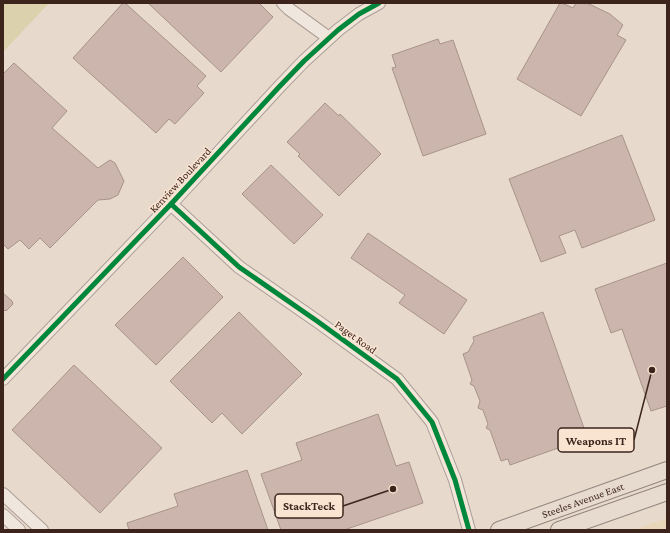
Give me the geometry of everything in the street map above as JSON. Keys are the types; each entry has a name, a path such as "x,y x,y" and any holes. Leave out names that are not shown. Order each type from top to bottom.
{"main road":[{"name":"Steeles Avenue East","path":"499,530 667,470"},
{"name":"Steeles Avenue East","path":"559,530 667,492"}],"street":[{"path":"283,3 329,38"},
{"name":"Kenview Boulevard","path":"3,379 171,204 279,87 338,30 359,14 379,3"},
{"name":"Paget Road","path":"171,204 240,267 397,379 432,422 455,480 469,530"},
{"path":"3,494 42,530"},
{"path":"3,515 19,530"}],"shaded area":[{"path":"3,3 49,3 3,52"},
{"path":"667,518 667,530 633,530"}],"building":[{"path":"123,3 125,3 206,76 197,86 204,93 175,124 169,119 156,133 73,58"},
{"path":"148,3 259,3 273,17 221,72"},
{"path":"560,3 573,8 576,3 587,3 610,14 623,25 617,35 626,40 581,116 517,79"},
{"path":"438,39 440,44 453,40 486,134 423,156 392,68 396,67 392,55"},
{"path":"14,63 67,111 52,128 98,168 110,160 115,163 124,181 118,195 110,199 98,200 50,248 40,238 29,249 20,240 8,249 3,244 3,74"},
{"path":"325,103 339,116 340,114 381,154 339,196 298,156 300,154 287,142"},
{"path":"622,135 655,220 582,248 575,230 559,236 566,253 541,262 509,179"},
{"path":"271,165 323,215 294,244 242,194"},
{"path":"368,233 467,300 444,334 399,303 405,295 351,258"},
{"path":"183,257 223,297 156,365 115,325"},
{"path":"667,263 667,406 651,411 622,329 611,333 595,289"},
{"path":"3,293 12,301 13,304 3,312"},
{"path":"239,312 302,374 242,434 222,413 212,423 170,381"},
{"path":"543,312 585,431 579,434 581,440 510,465 508,459 501,461 490,430 486,428 488,424 483,410 478,408 480,401 474,386 470,384 472,380 463,354 468,352 474,341 473,337"},
{"path":"74,365 162,448 100,513 12,430"},
{"path":"378,414 396,466 409,462 423,503 344,530 281,530 261,474 302,460 296,443"},
{"path":"247,470 268,530 129,530 127,523 178,506 174,494"}],"cycle path":[{"path":"3,379 171,204 304,61 338,30 359,14 379,3"},
{"path":"171,204 239,267 397,379 432,422 455,480 469,530"}],"place":[{"name":"Weapons IT","path":"652,370"},
{"name":"StackTeck","path":"393,489"}]}
